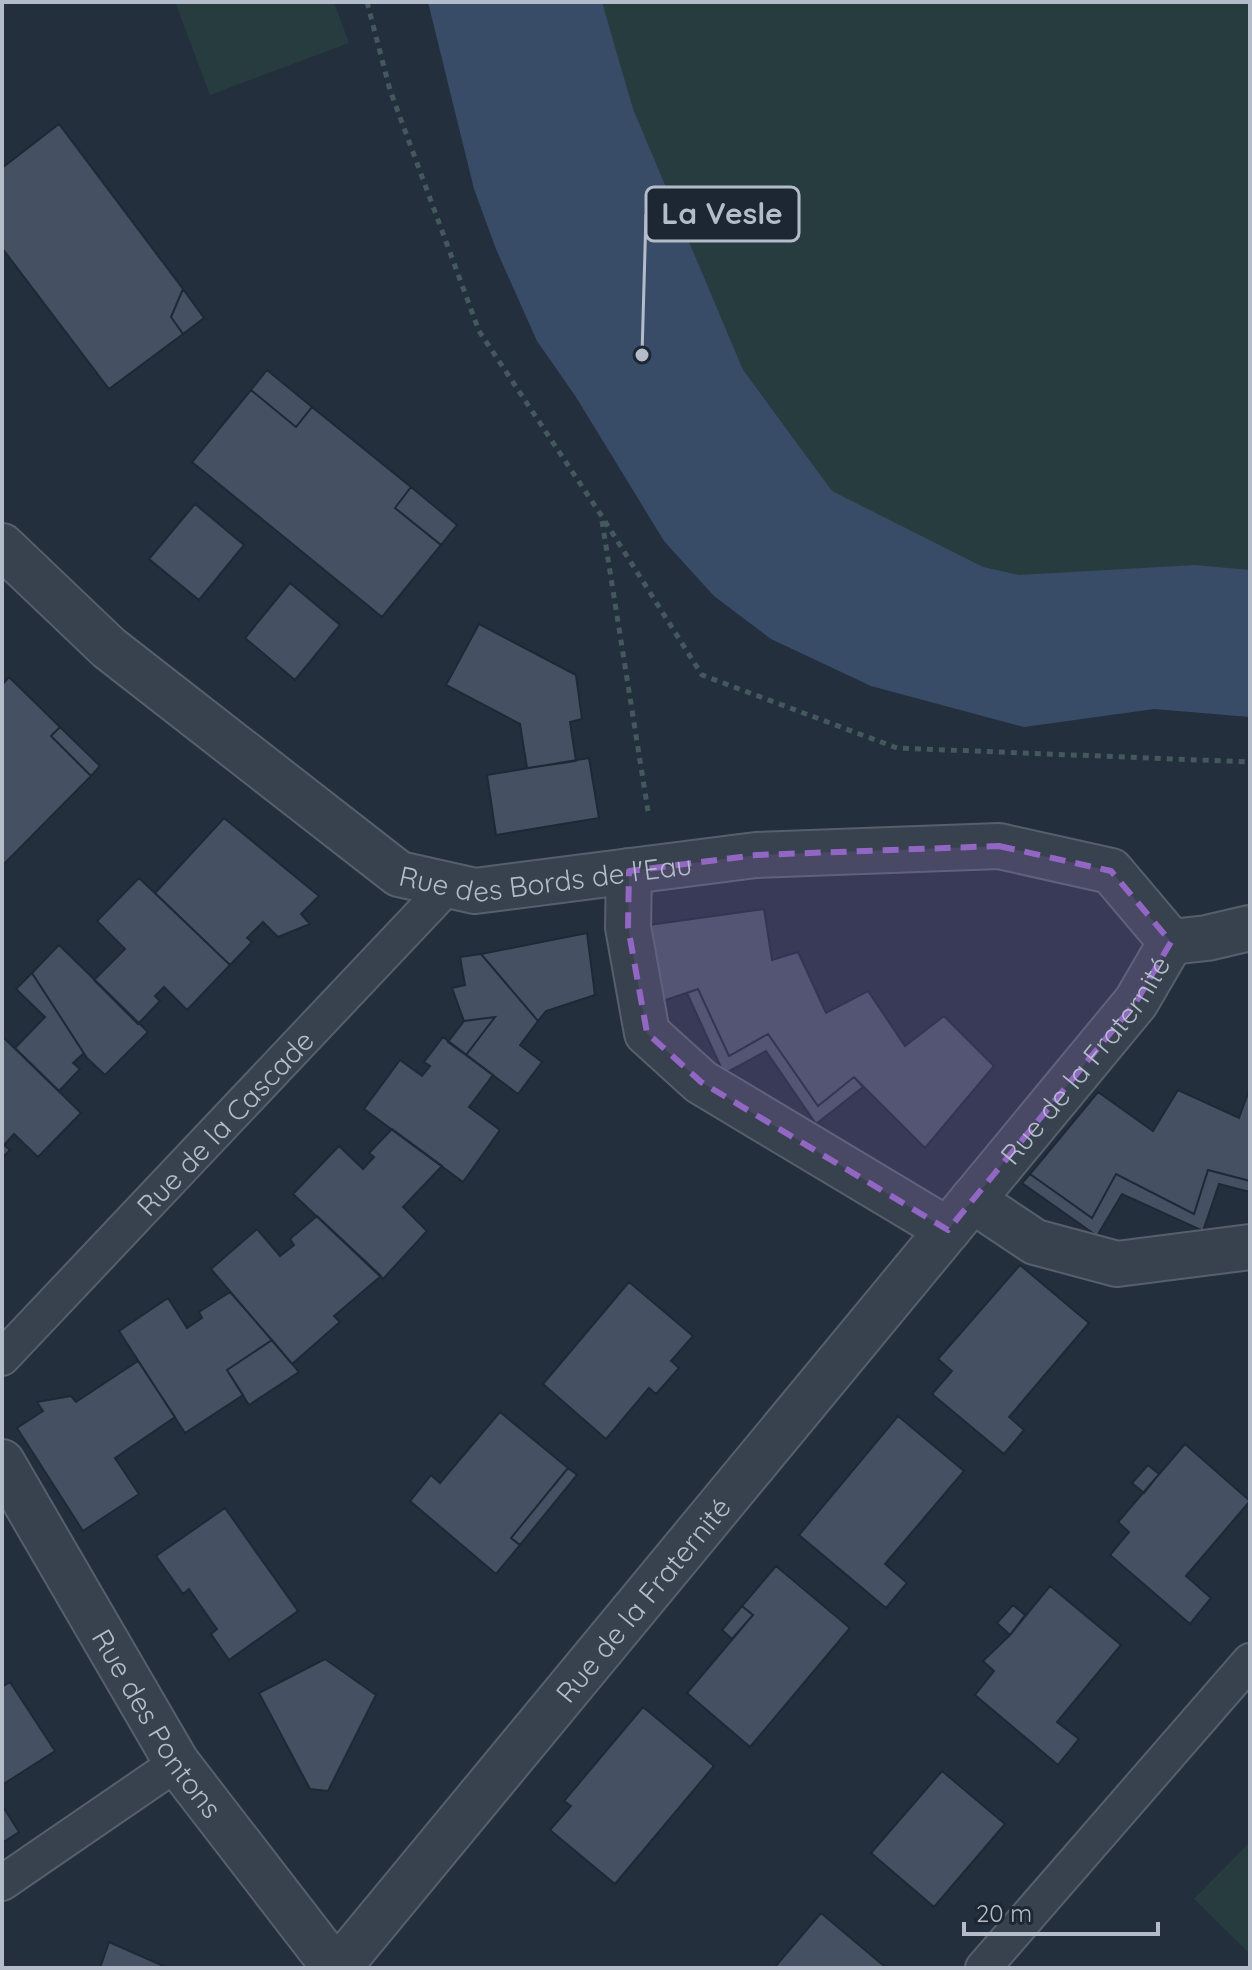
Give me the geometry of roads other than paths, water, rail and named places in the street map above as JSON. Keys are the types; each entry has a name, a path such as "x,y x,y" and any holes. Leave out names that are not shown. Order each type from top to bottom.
{"street":[{"name":"Rue des Bords de l'Eau","path":"2,546 109,648 399,874 475,891 756,855 999,846 1111,871 1171,942"},
{"path":"643,870 628,927 647,1033 701,1082 960,1215 1035,1242 1117,1264 1250,1247"},
{"name":"Rue de la Fraternité","path":"336,1968 1136,1002 1171,942 1250,928"},
{"name":"Rue des Pontons","path":"2,1462 177,1763 336,1968"}],"lane":[{"name":"Rue de la Cascade","path":"2,1358 448,886"},
{"path":"983,1968 1250,1661"},
{"path":"2,1883 177,1763"}],"water":[{"path":"428,2 602,2 633,109 743,370 832,491 983,567 1019,575 1195,565 1250,570 1250,717 1154,709 1024,727 871,686 771,639 714,596 664,541 576,397 537,341 496,249 474,189"}],"place":[{"name":"La Vesle","path":"642,355"}]}
